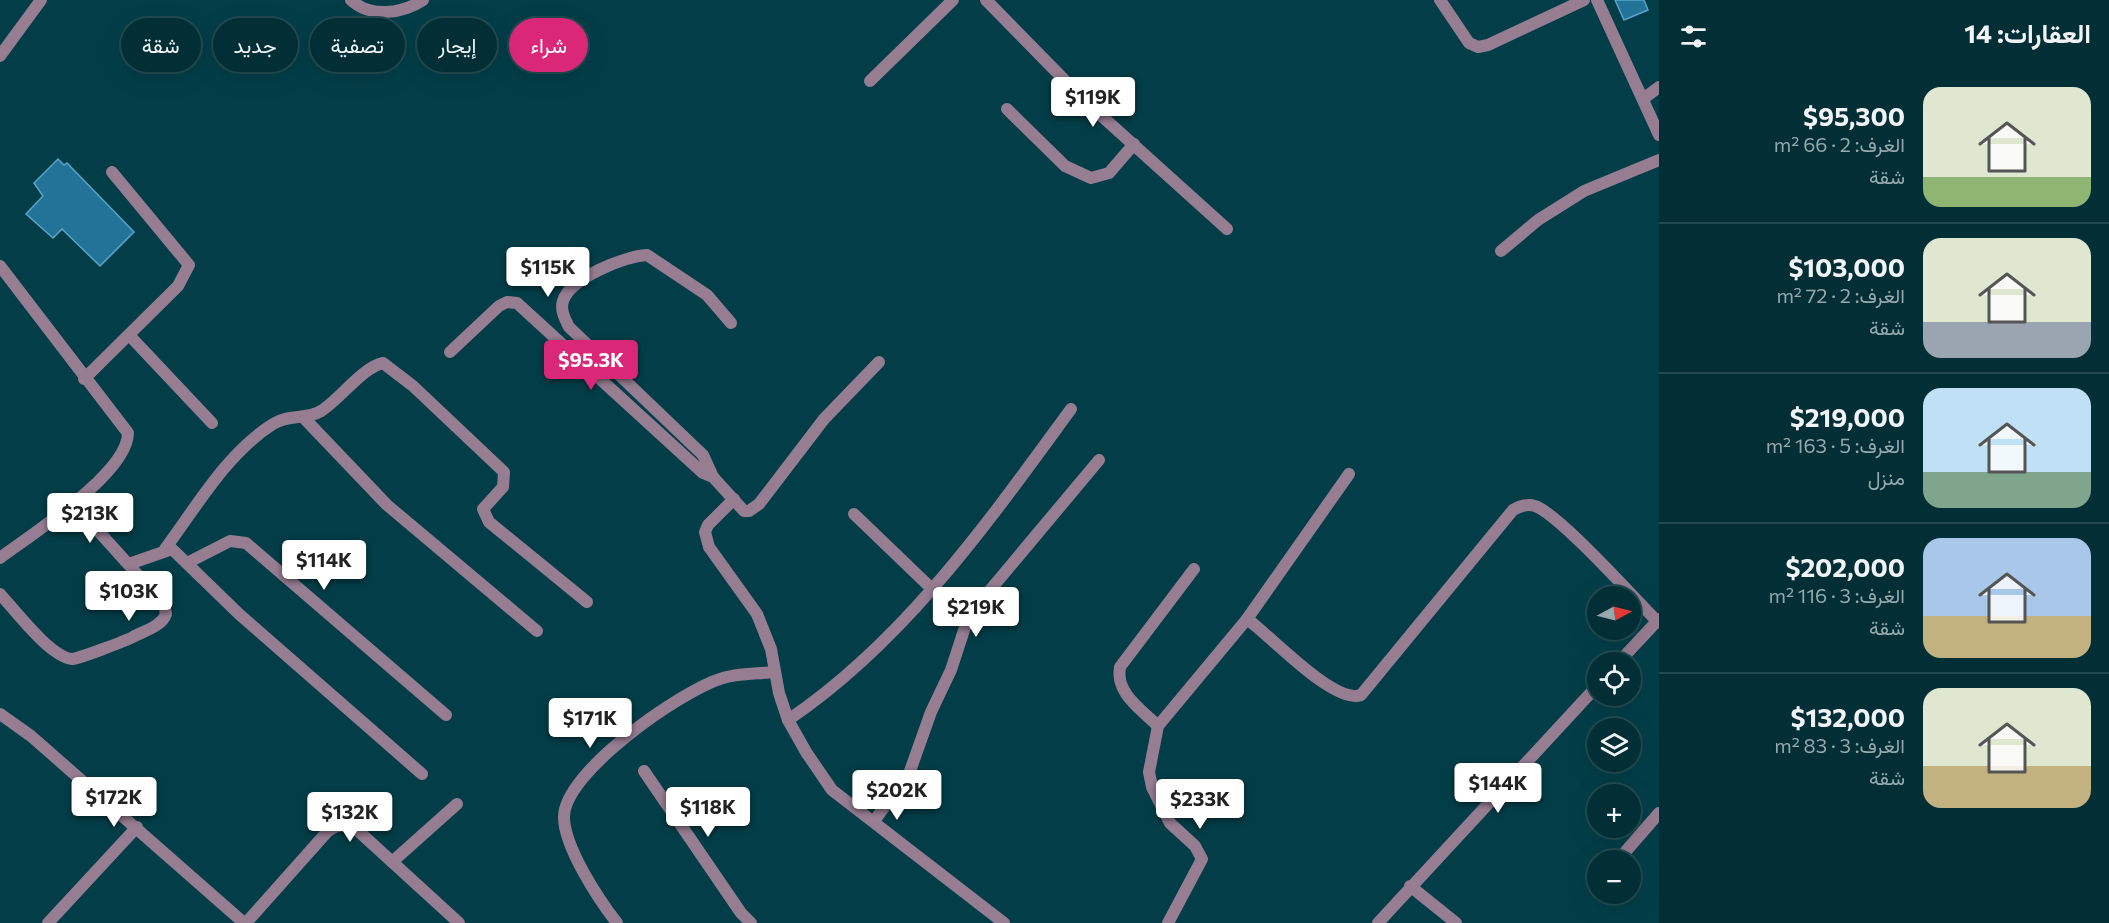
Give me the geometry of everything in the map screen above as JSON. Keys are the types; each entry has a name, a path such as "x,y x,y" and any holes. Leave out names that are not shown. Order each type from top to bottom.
{"street":[{"path":"0,56 41,0"},
{"path":"351,0 361,9 378,12 414,6 423,0"},
{"path":"870,81 953,0"},
{"path":"986,0 1085,101 1227,229"},
{"path":"1440,0 1469,43 1478,47 1488,45 1584,0"},
{"path":"1597,0 1659,135"},
{"path":"1643,99 1659,87"},
{"path":"1006,109 1065,166 1091,178 1109,173 1134,144"},
{"path":"1501,251 1538,220 1584,191 1659,160"},
{"path":"84,379 178,286 189,265 112,172"},
{"path":"712,477 711,468 703,455 569,327 563,315 563,301 570,290 584,279 627,259 647,255 707,295 731,323"},
{"path":"0,266 84,379 128,433 128,442 120,460 74,504 0,558"},
{"path":"450,352 499,306 507,302 517,303 703,473 712,477 744,511 754,510 824,419 879,362"},
{"path":"129,335 212,423"},
{"path":"165,549 233,458 249,441 282,419 303,417 321,411 379,364 387,364 504,472 503,487 483,509 489,522 587,602"},
{"path":"788,720 855,670 900,625 1019,480 1071,409"},
{"path":"303,417 387,505 537,631"},
{"path":"874,821 909,774 931,712 951,670 966,624 986,595 1099,460"},
{"path":"1168,923 1202,859 1196,846 1170,823 1152,787 1149,772 1158,726 1246,619 1349,474"},
{"path":"734,499 708,525 709,547 757,614 771,649 774,672 788,720 832,790 1004,923"},
{"path":"0,594 55,652 70,659 81,658 102,647 124,641 165,618 165,604 74,504"},
{"path":"1246,619 1342,695 1355,697 1361,695 1508,516 1522,505 1533,505 1560,525 1658,620 1628,652"},
{"path":"854,514 931,588"},
{"path":"187,562 230,541 246,543 447,716"},
{"path":"129,564 165,549 172,549 239,614 422,774"},
{"path":"1158,726 1123,692 1118,679 1120,667 1194,569"},
{"path":"617,923 573,848 566,828 564,816 574,788 594,764 687,693 722,678 774,672"},
{"path":"1378,923 1587,697"},
{"path":"0,714 31,736 245,923 335,826 344,824 355,828 459,923"},
{"path":"644,771 741,913 751,923"},
{"path":"392,861 457,804"},
{"path":"1627,850 1659,813"},
{"path":"48,923 137,827"},
{"path":"1410,886 1456,923"}],"building":[{"path":"1615,0 1644,0 1648,10 1624,20"},
{"path":"58,159 64,165 67,163 134,232 100,266 62,229 53,238 26,214 43,196 34,183"}]}
